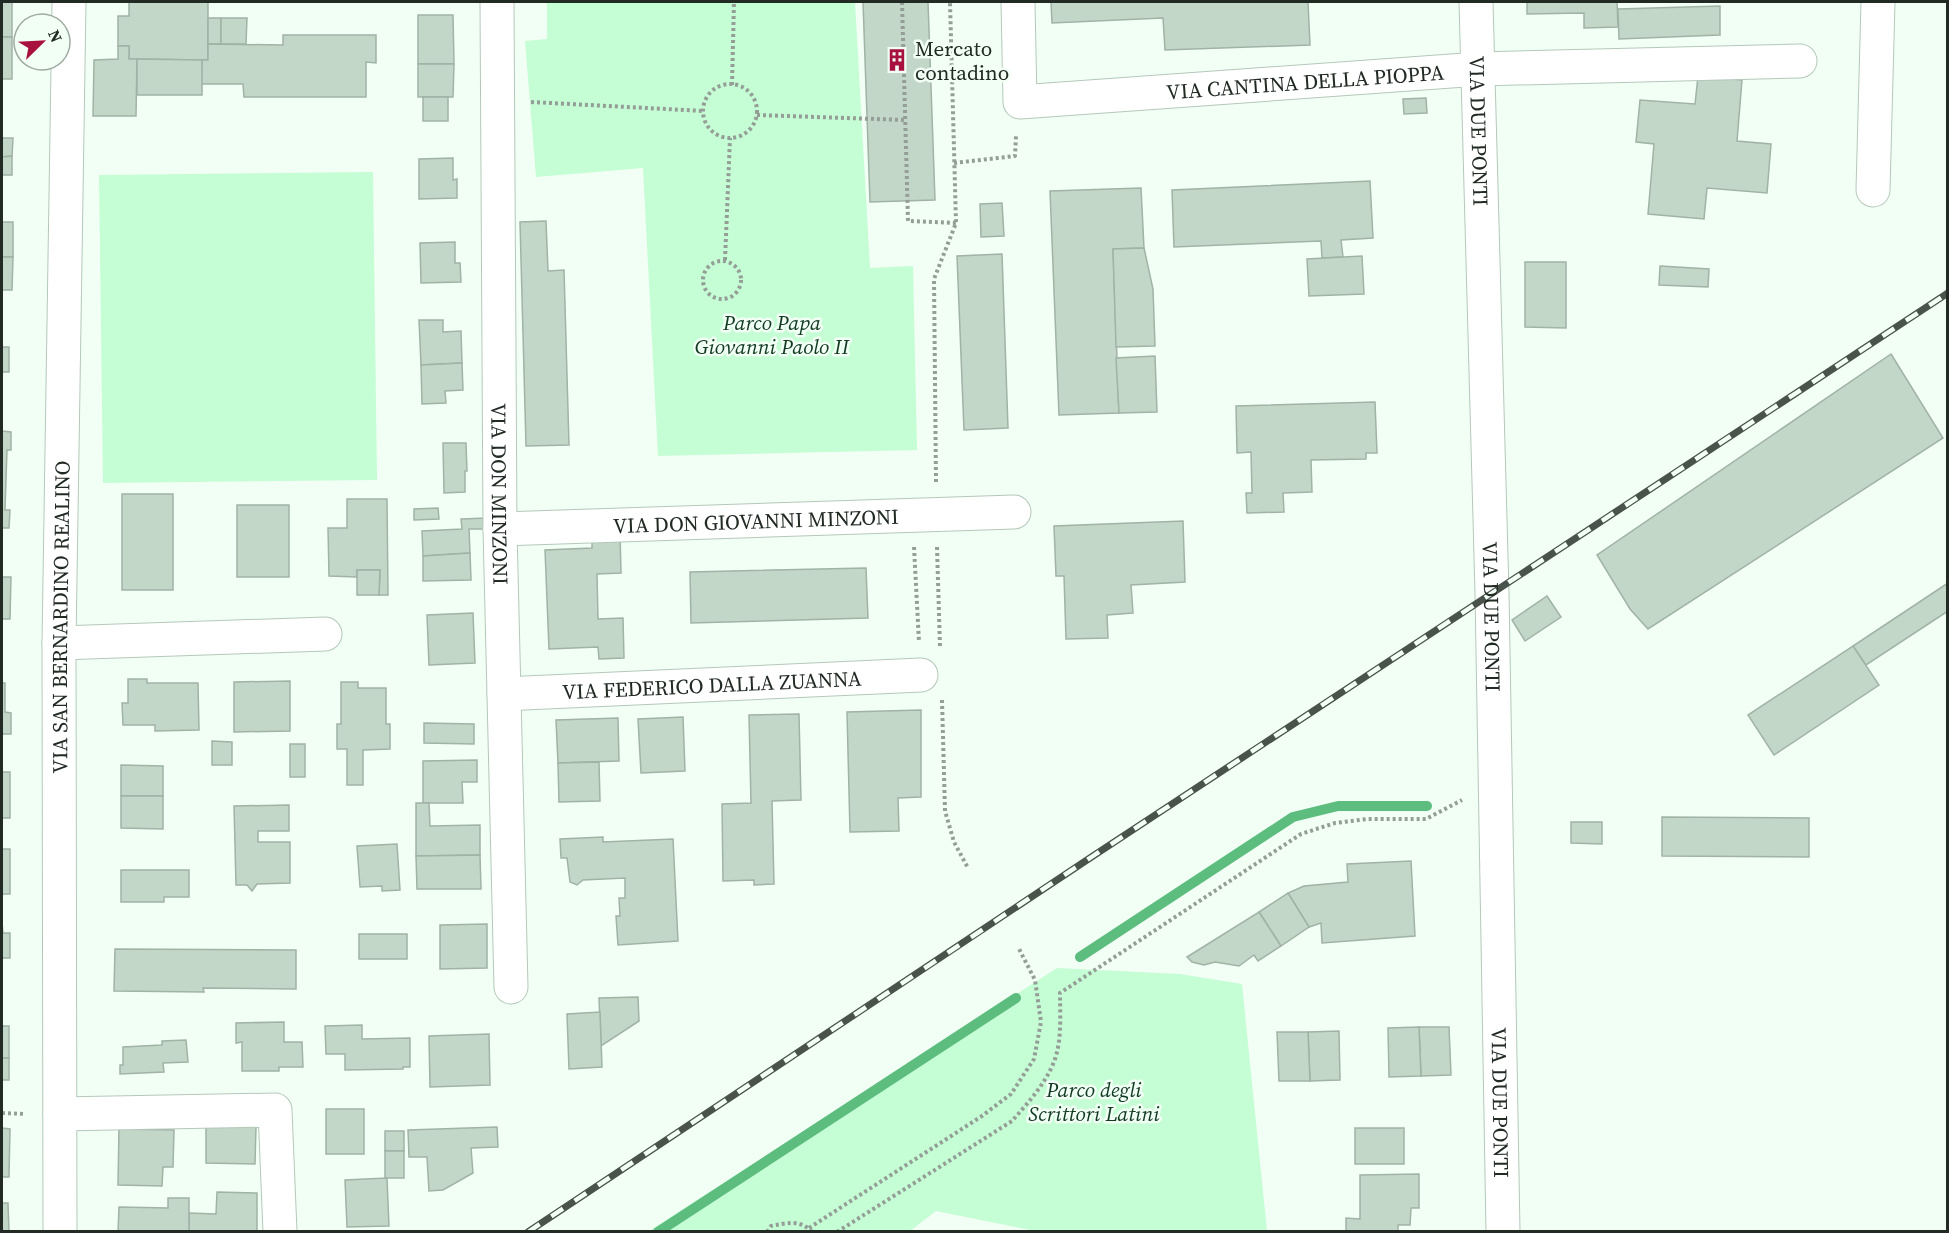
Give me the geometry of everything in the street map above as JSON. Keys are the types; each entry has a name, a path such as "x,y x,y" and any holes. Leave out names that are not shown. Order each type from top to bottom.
{"street":[{"name":"VIA SAN BERNARDINO REALINO","path":"60,1232 59,644 69,2"},
{"name":"VIA DON MINZONI","path":"497,2 500,530 511,987"},
{"path":"1018,2 1020,102"},
{"name":"VIA DUE PONTI","path":"1476,2 1492,593 1503,1232"},
{"path":"1873,190 1878,2"},
{"name":"VIA CANTINA DELLA PIOPPA","path":"1020,102 1479,69 1800,61"},
{"name":"VIA DON GIOVANNI MINZONI","path":"500,530 1014,512"},
{"path":"59,644 325,634"},
{"name":"VIA FEDERICO DALLA ZUANNA","path":"504,694 921,675"},
{"path":"60,1114 275,1110 280,1232"}],"path":[{"path":"732,85 734,2"},
{"path":"902,2 908,221 956,223"},
{"path":"921,675 924,515 934,279 956,223 950,2"},
{"path":"724,85 732,85 741,86 754,98 757,115 749,131 742,136 730,138 716,134 709,128 704,111 710,94 724,85"},
{"path":"497,100 704,111"},
{"path":"954,162 1015,156 1020,102"},
{"path":"757,115 905,120"},
{"path":"725,260 730,138"},
{"path":"725,260 740,270 741,283 739,290 729,298 715,298 705,289 703,277 713,262 725,260"},
{"path":"837,1232 1012,1121 1029,1102 1055,1059 1060,1032 1060,993 1069,986 1301,834 1335,823 1367,819 1426,819 1476,793 1494,793"},
{"path":"767,1232 771,1226 794,1221 811,1230 982,1116 1011,1094 1034,1059 1041,1022 1035,980 1018,947"}],"green space":[{"name":"Parco Papa Giovanni Paolo II","path":"547,2 855,2 870,268 913,266 917,450 658,456 643,168 536,177 525,41 547,39"},
{"path":"373,172 377,480 103,483 99,175"},
{"name":"Parco degli Scrittori Latini","path":"1057,968 1180,974 1242,984 1267,1231 1036,1231 936,1211 910,1231 649,1231"}],"building":[{"path":"2,2 12,2 12,37 2,37"},
{"path":"129,2 208,2 208,60 129,59 129,46 118,46 118,16 129,16"},
{"name":"Mercato contadino","path":"863,2 928,2 935,200 870,202"},
{"path":"1051,2 1308,2 1310,45 1165,50 1163,18 1052,23"},
{"path":"1527,2 1617,2 1618,27 1584,28 1584,13 1527,14"},
{"path":"1720,6 1720,35 1619,39 1618,9"},
{"path":"418,15 453,15 454,64 418,64"},
{"path":"208,18 221,18 221,44 208,44"},
{"path":"221,18 247,18 246,44 221,44"},
{"path":"283,35 376,35 376,63 366,62 366,97 244,97 243,84 201,84 202,60 208,60 208,44 283,45"},
{"path":"2,37 12,37 12,79 2,79"},
{"path":"118,46 129,46 129,59 137,59 136,116 93,116 94,60 118,59"},
{"path":"137,59 202,60 202,95 137,95"},
{"path":"418,64 454,64 453,97 418,97"},
{"path":"1698,76 1742,80 1737,141 1771,144 1767,193 1707,188 1704,219 1648,214 1654,144 1636,142 1640,100 1695,104"},
{"path":"423,97 448,97 448,121 423,121"},
{"path":"1426,98 1427,113 1404,114 1403,99"},
{"path":"2,138 13,138 12,156 2,157"},
{"path":"12,156 12,175 2,175 2,157"},
{"path":"453,158 453,180 457,179 457,198 419,199 419,159"},
{"path":"1370,181 1373,238 1341,240 1343,257 1322,258 1321,241 1174,247 1172,190"},
{"path":"1141,188 1144,248 1113,249 1119,413 1059,415 1050,191"},
{"path":"1002,203 1004,236 981,237 980,204"},
{"path":"546,221 548,271 564,270 569,445 526,446 520,222"},
{"path":"2,222 13,222 13,257 2,257"},
{"path":"455,242 455,263 460,263 461,282 421,283 420,243"},
{"path":"1144,248 1153,289 1155,346 1116,347 1113,249"},
{"path":"1002,254 1008,428 964,430 957,256"},
{"path":"1362,256 1364,294 1309,296 1307,259"},
{"path":"2,257 13,257 12,290 2,290"},
{"path":"1525,262 1566,262 1566,328 1525,327"},
{"path":"1660,266 1709,269 1708,287 1659,285"},
{"path":"419,320 443,320 443,332 461,331 462,363 421,365"},
{"path":"2,347 9,347 9,372 2,372"},
{"path":"1891,354 1943,438 1648,629 1630,609 1597,555"},
{"path":"1155,356 1157,412 1119,413 1116,358"},
{"path":"462,363 463,390 445,391 446,403 422,404 421,365"},
{"path":"1375,402 1377,453 1366,453 1366,459 1311,460 1312,492 1283,493 1284,512 1247,513 1246,493 1252,493 1251,452 1237,453 1236,406"},
{"path":"2,431 11,432 11,450 7,450 5,510 10,510 9,528 2,528"},
{"path":"443,443 466,443 465,492 444,493"},
{"path":"122,494 173,494 173,590 122,590"},
{"path":"347,499 387,499 388,595 379,595 380,570 357,570 357,577 329,576 328,528 347,528"},
{"path":"237,505 289,505 289,577 237,577"},
{"path":"438,508 439,519 414,520 414,509"},
{"path":"487,518 488,529 469,529 470,553 423,556 422,531 462,529 461,519"},
{"path":"1183,521 1185,582 1131,585 1133,613 1107,615 1108,638 1066,639 1064,576 1056,576 1054,526"},
{"path":"620,533 621,573 597,574 598,619 623,618 624,658 599,659 598,647 549,649 545,550 592,548 592,534"},
{"path":"470,553 471,580 423,581 423,556"},
{"path":"866,568 868,618 691,623 690,572"},
{"path":"357,570 380,570 379,595 357,595"},
{"path":"2,577 11,577 10,619 2,619"},
{"path":"1948,583 1948,611 1866,665 1853,646"},
{"path":"1547,596 1561,617 1525,641 1512,620"},
{"path":"473,613 475,663 429,665 427,615"},
{"path":"1853,646 1879,685 1774,755 1748,715"},
{"path":"128,679 147,679 147,683 198,683 199,730 155,731 155,725 123,725 122,703 128,703"},
{"path":"290,681 290,731 234,732 234,682"},
{"path":"341,682 358,682 358,688 386,688 386,724 390,724 390,749 363,750 363,785 347,785 347,749 337,749 337,724 341,724"},
{"path":"2,683 5,683 5,712 11,713 11,734 2,734"},
{"path":"921,710 921,797 898,798 899,831 850,832 847,712"},
{"path":"799,714 801,800 772,801 774,884 754,885 754,880 723,881 722,804 751,803 749,715"},
{"path":"683,717 685,771 641,773 638,719"},
{"path":"618,718 619,761 558,763 556,720"},
{"path":"424,723 474,724 474,744 424,743"},
{"path":"212,741 232,742 232,765 212,765"},
{"path":"290,744 305,744 305,777 290,777"},
{"path":"477,760 477,782 462,782 463,803 423,803 423,761"},
{"path":"599,762 600,801 559,802 558,763"},
{"path":"121,765 163,766 163,796 121,796"},
{"path":"2,772 10,772 10,818 2,818"},
{"path":"121,796 163,796 163,829 121,828"},
{"path":"416,803 429,803 430,826 480,825 480,855 416,856"},
{"path":"289,805 289,831 258,831 258,842 290,842 290,883 257,884 252,891 247,885 236,885 234,806"},
{"path":"1662,817 1809,818 1809,857 1662,856"},
{"path":"1571,822 1602,822 1602,844 1571,843"},
{"path":"603,837 603,842 673,839 678,941 618,945 616,916 620,916 619,898 625,898 625,878 583,880 577,885 570,882 567,858 561,858 560,839"},
{"path":"397,844 400,890 382,891 382,886 360,887 357,846"},
{"path":"2,849 10,849 10,894 2,894"},
{"path":"480,855 481,889 417,889 416,856"},
{"path":"1411,861 1415,936 1322,943 1321,923 1309,927 1288,893 1304,886 1348,882 1347,864"},
{"path":"121,870 189,870 189,897 164,897 164,902 121,902"},
{"path":"1288,893 1309,927 1281,946 1259,912"},
{"path":"1259,912 1281,946 1258,961 1254,955 1239,966 1215,962 1204,965 1192,962 1187,957"},
{"path":"2,922 3,933 10,933 10,958 2,958"},
{"path":"487,924 487,968 440,969 440,925"},
{"path":"359,934 407,934 407,959 359,959"},
{"path":"115,949 296,950 296,989 203,988 204,992 114,991"},
{"path":"638,997 639,1021 601,1046 599,998"},
{"path":"600,1012 602,1067 569,1069 567,1014"},
{"path":"284,1022 284,1042 302,1042 303,1067 279,1067 279,1071 242,1071 242,1042 236,1043 236,1023"},
{"path":"362,1025 362,1039 410,1038 410,1067 345,1070 345,1054 326,1054 325,1026"},
{"path":"2,1026 9,1026 9,1058 2,1058"},
{"path":"1419,1027 1449,1027 1451,1075 1421,1076"},
{"path":"1419,1027 1421,1076 1389,1077 1388,1028"},
{"path":"1339,1031 1340,1080 1310,1081 1308,1032"},
{"path":"1277,1032 1308,1032 1310,1081 1279,1081"},
{"path":"489,1034 490,1085 430,1087 429,1036"},
{"path":"186,1040 188,1062 163,1063 164,1072 120,1074 120,1065 123,1065 123,1047 162,1045 162,1041"},
{"path":"2,1058 9,1058 9,1080 2,1080"},
{"path":"326,1109 364,1109 364,1154 326,1154"},
{"path":"206,1126 256,1126 255,1164 206,1163"},
{"path":"497,1127 498,1147 471,1148 473,1173 443,1190 429,1191 427,1157 409,1157 408,1130"},
{"path":"2,1128 10,1129 9,1177 2,1177"},
{"path":"1355,1128 1404,1128 1404,1164 1355,1164"},
{"path":"119,1129 174,1130 173,1167 163,1167 162,1186 118,1185"},
{"path":"385,1131 404,1131 404,1151 385,1151"},
{"path":"385,1151 404,1151 404,1178 385,1178"},
{"path":"1419,1174 1419,1208 1411,1208 1410,1225 1398,1225 1398,1232 1346,1232 1346,1218 1360,1219 1360,1175"},
{"path":"387,1178 389,1226 347,1227 345,1180"},
{"path":"217,1192 257,1193 257,1232 189,1232 189,1213 216,1214"},
{"path":"168,1198 189,1198 189,1232 118,1232 119,1207 168,1208"},
{"path":"2,1203 8,1203 9,1232 2,1232"}],"waterway":[{"path":"1080,957 1293,817 1338,806 1427,806"},
{"path":"658,1232 1016,998"}],"railway":[{"path":"528,1232 1093,856 1948,293"}],"place":[{"name":"Mercato contadino","path":"897,60"}]}
